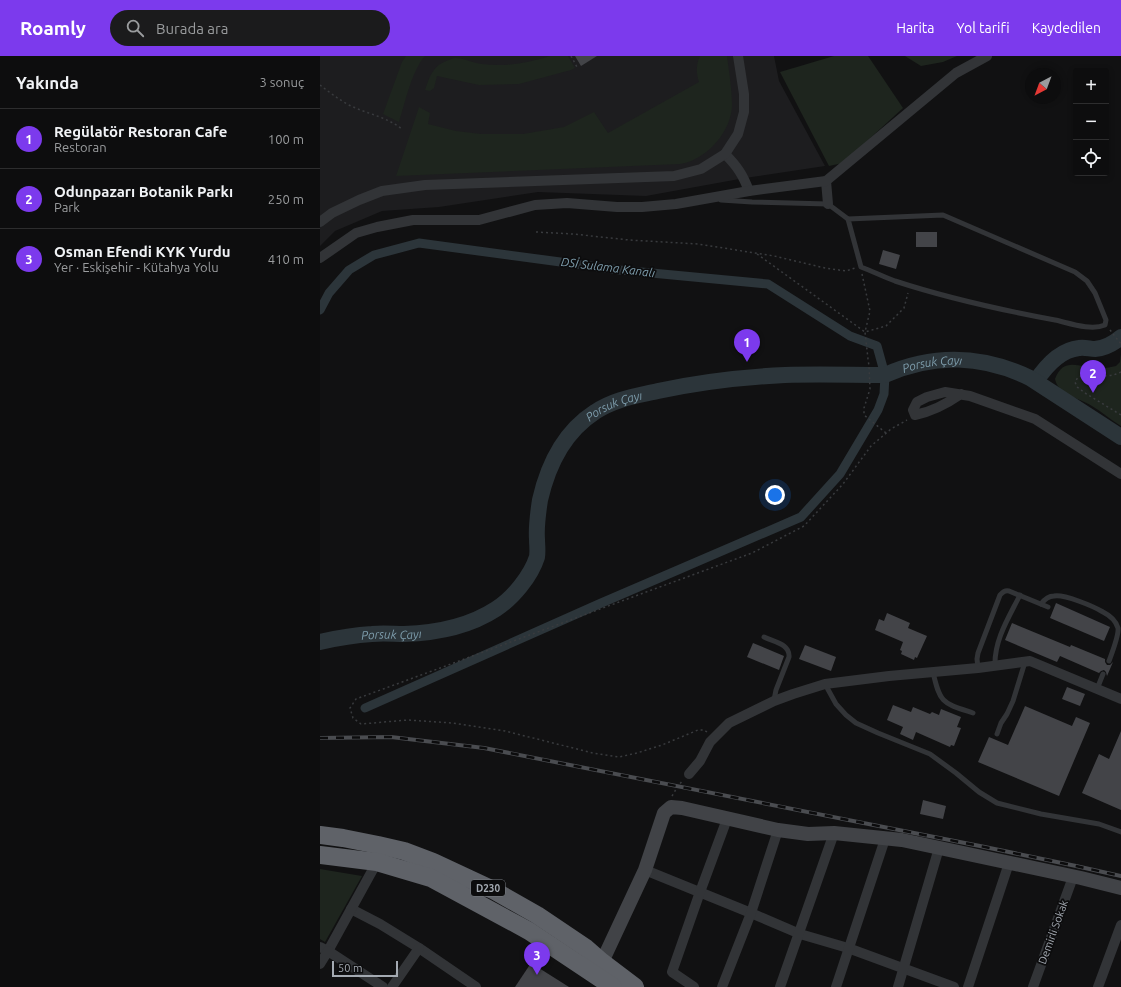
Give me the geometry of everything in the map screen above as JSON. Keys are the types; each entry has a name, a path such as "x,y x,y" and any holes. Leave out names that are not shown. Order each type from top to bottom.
{"highway":[{"name":"D230","path":"320,836 378,844 404,851 433,862 493,890 538,915 586,948 635,987"},
{"name":"D230","path":"320,855 377,862 431,878 530,931 607,986"}],"street":[{"path":"320,222 332,213 382,191 425,185 674,176 701,169 725,154 738,134 744,112 744,94 738,56"},
{"path":"320,258 356,233 413,220 478,220 535,206 567,203 617,207 642,207 676,204 749,191 826,180 956,73 987,56"},
{"path":"725,154 741,172 749,191"},
{"path":"826,180 828,204"},
{"path":"915,414 913,410 917,402 927,397 945,392 970,396 1035,419 1121,474"},
{"path":"689,774 700,762 710,742 729,723 774,701 825,684 1030,661 1121,699"},
{"path":"602,962 645,870 664,813 671,807 682,808 778,830 808,834 834,833 902,840 1121,888"},
{"path":"694,987 672,972 727,819"},
{"path":"722,987 751,913 778,830"},
{"path":"780,987 800,934 834,833"},
{"path":"836,987 886,838"},
{"path":"898,987 939,848"},
{"path":"320,964 324,949 351,909 377,862"},
{"path":"968,987 1009,863"},
{"path":"645,870 800,934 848,948 954,987"},
{"name":"Demirli Sokak","path":"1033,987 1073,877"},
{"path":"351,909 380,924 419,948 476,987"},
{"path":"1098,987 1121,925"},
{"path":"392,987 419,948"},
{"path":"324,949 384,987"}],"lane":[{"path":"710,199 752,202 828,204 848,219 861,267 910,286 970,302 1087,327 1100,327 1105,325 1106,320 1095,293 1087,281 1075,272 943,216 848,219"},
{"path":"978,668 978,653 1002,593 1007,590 1048,607"},
{"path":"995,666 1000,636 1020,595"},
{"path":"1041,604 1050,597 1061,596 1104,612 1112,618 1118,628 1115,646 1109,660"},
{"path":"764,637 785,646 789,650 790,654 776,690 774,701"},
{"path":"997,734 1013,700 1024,662"},
{"path":"934,672 937,689 942,699 950,705 973,713"},
{"path":"1097,689 1103,674"},
{"path":"825,684 836,704 856,723 930,754 979,792 996,803 1048,815 1099,824 1121,832"}],"path":[{"path":"571,56 578,67"},
{"path":"320,85 333,96 349,105 396,124 403,130"},
{"path":"536,232 698,244 774,256 825,268 846,271 861,267 870,311 865,332 870,366 870,389 864,408 864,415 886,433"},
{"path":"756,253 865,332"},
{"path":"865,332 886,326 904,308 910,286"},
{"path":"1111,332 1121,344"},
{"path":"1121,372 1116,375 1108,376 1082,376 1078,377 1075,382 1077,387 1085,394 1121,415"},
{"path":"714,738 704,730 698,730 662,745 618,757 598,754 505,731 452,723 408,720 361,724 353,718 350,708 356,699 752,553 804,526 843,484 871,446 891,429 915,414"},
{"path":"664,813 678,786 689,774"}],"shaded area":[{"path":"320,56 774,56 779,81 825,166 745,178 646,196 538,192 439,207 382,211 335,231 320,246"},
{"path":"406,56 425,56 416,70 406,96 399,122 383,114 402,62"},
{"path":"550,56 568,56 575,68 519,84 479,85 437,76 434,88 430,91 425,90 436,68 453,58 482,64 508,65 534,61"},
{"path":"700,56 727,56 731,87 731,114 725,130 715,144 702,155 686,163 396,176 419,107 430,113 428,124 456,131 481,134 523,134 564,127 594,112 608,133 699,82 697,69"},
{"path":"834,56 868,56 903,108 843,163 829,166 780,72"},
{"path":"905,56 957,56 943,62 921,66"},
{"path":"1121,354 1121,426 1092,406 1070,396 1060,389 1055,379 1059,372 1068,365 1091,368 1107,368 1116,366 1120,362"},
{"path":"320,869 362,876 325,942 320,939"}],"building":[{"path":"575,56 597,56 581,66"},
{"path":"916,232 937,232 937,247 916,247"},
{"path":"883,250 900,255 896,269 879,264"},
{"path":"1056,603 1110,627 1104,641 1050,618"},
{"path":"887,613 910,623 908,628 927,636 917,658 915,657 914,660 901,654 902,651 900,650 903,642 875,630 879,619 884,621"},
{"path":"1012,623 1070,647 1071,645 1105,659 1107,665 1110,665 1113,662 1107,676 1104,670 1099,673 1060,656 1057,662 1005,640"},
{"path":"753,643 784,656 779,670 747,657"},
{"path":"805,645 836,657 831,671 799,659"},
{"path":"1067,687 1085,694 1080,706 1062,699"},
{"path":"893,705 911,712 913,707 930,714 932,712 939,715 941,709 961,717 957,727 961,728 954,746 951,745 950,747 916,732 913,740 900,734 903,727 887,720"},
{"path":"1025,706 1072,726 1076,717 1090,723 1059,796 978,762 989,737 1008,745"},
{"path":"1121,731 1121,810 1082,793 1099,754 1109,759"},
{"path":"923,800 946,806 943,819 920,814"},
{"path":"531,963 569,987 515,987"}],"waterway":[{"name":"DSİ Sulama Kanalı","path":"320,310 329,293 349,270 374,255 419,243 620,270 768,284 850,336 877,346 885,375 884,394 878,410 840,474 801,517 599,604 365,708"},
{"name":"Porsuk Çayı","path":"1036,381 1049,364 1060,355 1072,349 1102,348 1121,337"},
{"name":"Porsuk Çayı","path":"320,642 366,634 404,634 452,628 486,615 509,599 526,579 537,557 537,524 540,500 543,487 559,450 574,429 584,420 610,404 633,396 722,380 785,375 885,375 922,363 940,360 976,361 1012,370 1030,378 1121,437"}],"railway":[{"path":"320,738 391,737 484,748 980,846 1121,876"}],"place":[{"name":"Regülatör Restoran Cafe","path":"747,362"},
{"name":"Odunpazarı Botanik Parkı","path":"1093,393"},
{"name":"Osman Efendi KYK Yurdu","path":"537,975"}]}
